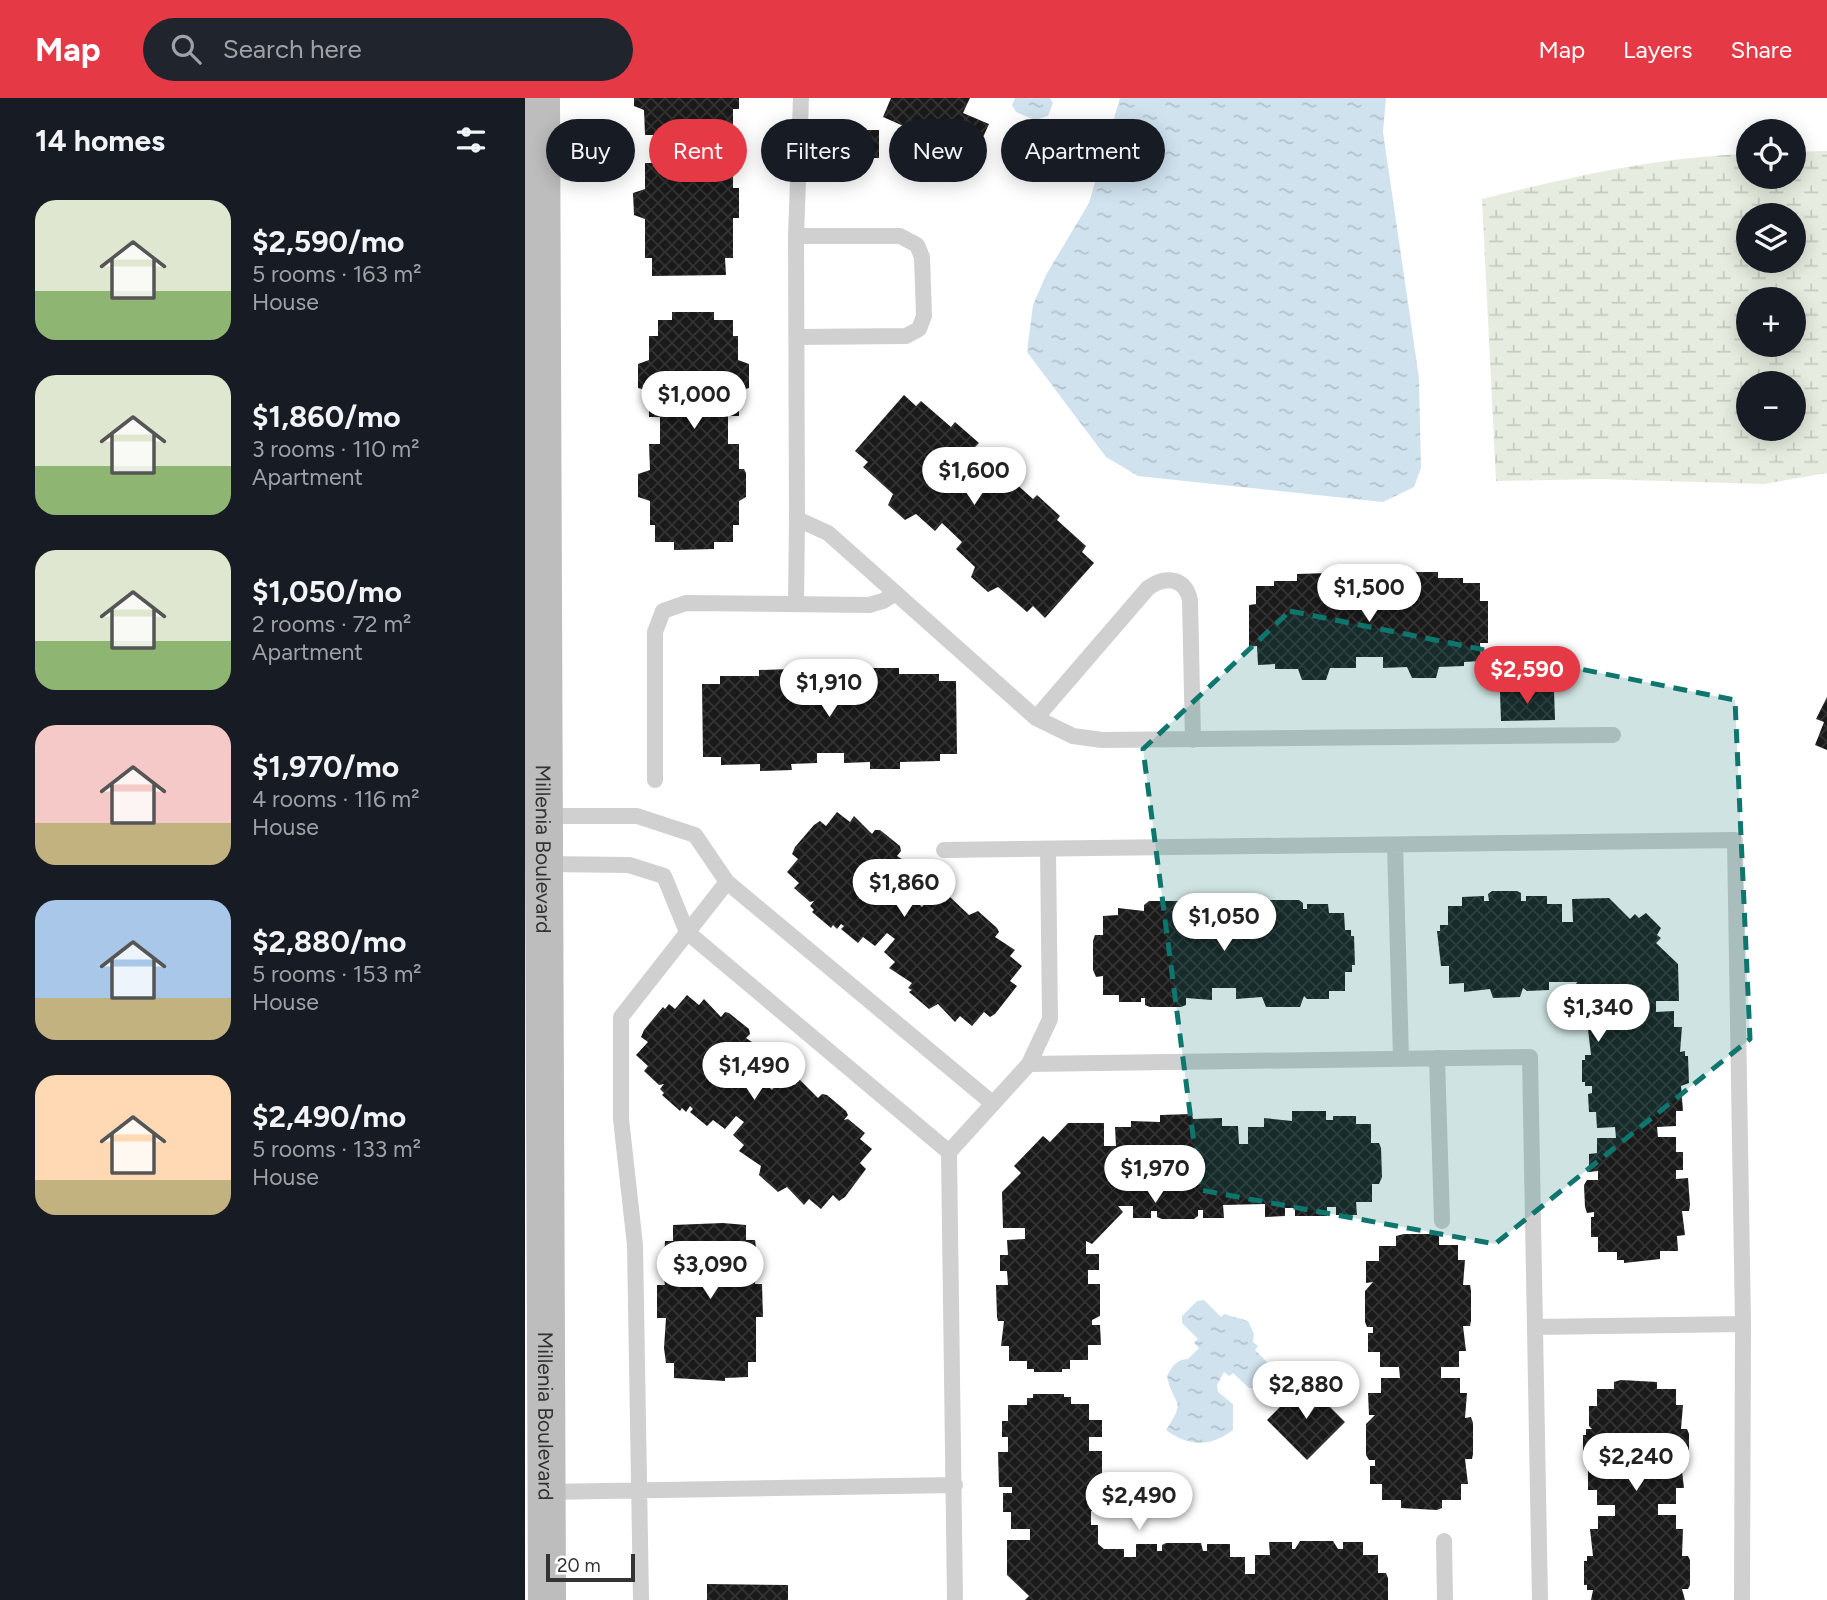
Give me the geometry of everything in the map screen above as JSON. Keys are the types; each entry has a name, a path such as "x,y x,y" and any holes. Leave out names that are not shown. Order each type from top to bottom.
{"street":[{"name":"Millenia Boulevard","path":"541,98 534,864 547,1600"}],"lane":[{"path":"796,604 796,236 801,98"},
{"path":"796,236 907,237 917,245 922,257 924,316 919,329 900,337 797,337"},
{"path":"797,519 828,533 1036,718 1060,732 1086,739 1613,735"},
{"path":"1036,718 1148,588 1160,581 1174,580 1185,587 1190,600 1193,740"},
{"path":"655,779 655,632 663,611 686,603 869,605 883,601 895,593"},
{"path":"534,816 637,816 695,835 727,882 991,1102"},
{"path":"944,850 1735,840 1743,1324 1742,1600"},
{"path":"1395,845 1401,1058"},
{"path":"955,1600 949,1152 991,1102 1029,1064 1050,1019 1048,849"},
{"path":"534,864 629,865 664,876 687,932 949,1152"},
{"path":"641,1600 635,1245 621,1119 621,1017 727,882"},
{"path":"1029,1064 1530,1057 1540,1600"},
{"path":"1437,1058 1442,1221"},
{"path":"1535,1327 1743,1324"},
{"path":"547,1492 954,1485"},
{"path":"1444,1541 1445,1600"}],"highlighted area":[{"path":"1290,611 1735,700 1750,1039 1495,1244 1200,1190 1143,749"}],"green space":[{"path":"1827,151 1827,473 1764,484 1597,479 1496,481 1482,199 1614,169 1736,155 1736,189 1806,189 1806,152"}],"water":[{"path":"1015,98 1050,98 1053,103 1048,116 1038,119 1016,112 1012,105"},
{"path":"1120,98 1386,98 1383,132 1419,378 1421,468 1414,487 1383,502 1138,476 1106,457 1027,352 1033,305 1046,275 1089,203 1095,182 1165,182 1165,119 1114,119"},
{"path":"1204,1300 1221,1317 1224,1314 1248,1321 1254,1334 1253,1342 1258,1346 1255,1350 1271,1366 1271,1372 1256,1388 1249,1388 1233,1373 1229,1376 1224,1372 1217,1385 1218,1392 1233,1404 1233,1430 1216,1440 1200,1443 1183,1440 1166,1430 1178,1407 1167,1376 1175,1364 1188,1359 1199,1348 1194,1343 1198,1339 1182,1323 1182,1316 1197,1301"}],"building":[{"path":"634,98 739,98 739,109 733,109 733,119 649,119 649,135 645,135 644,110 634,106"},
{"path":"891,98 970,98 963,113 977,119 889,120 883,117"},
{"path":"875,130 879,130 879,158 875,158"},
{"path":"645,163 649,163 649,182 733,182 733,188 739,188 739,218 733,218 733,258 725,258 726,275 652,276 652,258 645,258 645,219 634,215 633,193 645,189"},
{"path":"672,312 714,312 714,320 733,320 733,336 738,336 738,360 749,364 749,388 739,391 739,416 728,416 728,444 739,444 739,469 744,469 746,473 746,497 739,501 739,525 733,525 733,542 714,542 714,549 674,550 674,542 655,542 655,525 650,525 650,501 638,497 638,474 650,470 649,444 660,444 660,417 649,417 649,391 638,388 638,364 649,360 649,336 658,336 658,320 672,320"},
{"path":"904,395 916,406 921,401 951,427 955,422 979,443 974,448 994,464 987,472 1007,490 1014,482 1033,499 1037,495 1060,516 1057,520 1086,546 1082,552 1094,563 1045,618 1033,606 1027,612 998,587 988,592 971,577 975,567 956,549 962,542 942,523 935,531 916,514 905,520 888,505 893,494 863,467 868,462 855,451"},
{"path":"1406,572 1438,572 1438,578 1463,578 1463,583 1480,583 1480,601 1488,601 1488,643 1480,643 1481,661 1464,662 1464,666 1439,667 1436,678 1412,678 1407,667 1383,668 1383,657 1356,657 1356,668 1330,668 1326,680 1302,680 1298,669 1275,669 1275,664 1258,665 1257,646 1249,647 1249,605 1256,604 1256,586 1274,586 1274,581 1297,581 1297,574 1329,573 1329,580 1354,580 1354,590 1382,590 1382,579 1406,579"},
{"path":"868,668 899,668 899,674 939,674 939,681 956,681 957,754 940,754 940,761 900,762 900,769 870,769 870,762 844,763 844,753 817,753 817,763 791,764 792,770 760,771 760,764 721,765 721,757 703,757 702,684 720,684 720,676 759,676 759,670 791,669 791,675 816,675 816,685 843,685 843,674 868,674"},
{"path":"1554,691 1555,720 1501,721 1500,692"},
{"path":"1827,697 1827,750 1815,745 1824,722 1816,719"},
{"path":"837,812 850,822 854,816 872,834 875,830 880,830 900,846 901,851 897,856 919,870 914,876 926,886 914,900 922,907 935,893 945,902 950,897 969,915 978,911 997,928 999,932 995,937 1015,950 1010,956 1022,966 1010,981 1017,986 995,1014 990,1017 984,1012 972,1026 960,1016 955,1022 938,1004 929,1009 909,992 912,990 908,988 912,983 889,968 895,962 884,952 895,939 887,933 875,946 863,937 858,943 841,929 844,926 841,924 837,929 833,925 831,928 812,912 814,910 810,906 814,901 810,902 794,888 799,883 787,872 798,859 792,854 795,847 814,825 820,821 826,826"},
{"path":"1492,891 1517,891 1521,893 1521,901 1526,901 1526,896 1547,896 1547,904 1562,904 1562,922 1573,922 1572,899 1609,898 1630,919 1635,914 1639,918 1646,913 1661,928 1657,935 1661,938 1656,943 1678,964 1679,1001 1656,1001 1656,1012 1674,1011 1674,1027 1682,1027 1680,1052 1685,1051 1685,1056 1688,1056 1689,1083 1681,1086 1683,1111 1676,1111 1676,1126 1657,1127 1658,1137 1676,1137 1676,1152 1683,1152 1683,1170 1676,1170 1676,1179 1688,1178 1690,1205 1689,1211 1682,1211 1685,1235 1677,1236 1678,1251 1660,1251 1660,1259 1624,1263 1624,1260 1617,1260 1617,1252 1598,1252 1598,1237 1591,1237 1591,1217 1594,1217 1594,1212 1587,1213 1584,1185 1587,1180 1598,1180 1598,1171 1589,1172 1589,1154 1597,1153 1597,1138 1616,1138 1615,1127 1597,1128 1596,1112 1589,1112 1588,1094 1592,1093 1592,1086 1585,1086 1585,1082 1582,1082 1582,1060 1585,1060 1585,1055 1591,1055 1588,1029 1595,1029 1595,997 1591,1001 1575,987 1577,982 1549,982 1549,990 1527,991 1523,988 1520,997 1493,998 1490,989 1464,992 1464,983 1449,984 1449,966 1441,966 1437,931 1440,931 1440,925 1448,925 1448,906 1462,906 1462,897 1484,896 1484,901 1489,901 1488,894"},
{"path":"1265,900 1299,900 1303,903 1303,909 1307,909 1307,904 1328,904 1329,913 1344,913 1345,930 1351,930 1351,936 1354,936 1355,965 1352,965 1352,972 1345,972 1345,991 1329,991 1329,999 1307,999 1304,996 1300,1007 1266,1007 1262,997 1236,999 1236,988 1212,988 1212,1000 1186,998 1186,1005 1181,1007 1150,1007 1145,1005 1145,998 1141,998 1141,1002 1119,1002 1119,995 1103,995 1103,976 1096,977 1093,970 1093,941 1095,935 1103,935 1103,916 1118,915 1118,908 1144,911 1144,905 1149,901 1180,901 1185,904 1185,910 1189,910 1189,907 1211,906 1211,920 1236,920 1235,906 1258,905 1261,909 1261,903"},
{"path":"687,995 699,1005 704,999 721,1017 725,1012 729,1013 749,1029 750,1034 746,1038 768,1053 763,1059 775,1069 764,1083 772,1090 784,1076 795,1085 799,1079 818,1098 822,1094 827,1095 846,1111 848,1115 844,1120 848,1119 865,1133 860,1139 872,1149 860,1163 866,1169 845,1197 839,1201 833,1195 821,1209 809,1199 804,1205 787,1187 778,1192 759,1175 761,1166 739,1151 744,1145 733,1135 744,1122 736,1116 725,1129 713,1120 707,1126 690,1112 693,1109 690,1106 686,1112 682,1108 680,1111 662,1095 664,1093 660,1089 664,1084 659,1085 644,1071 648,1066 636,1055 648,1042 641,1037 644,1030 663,1007 665,1009 669,1004 675,1009"},
{"path":"1292,1111 1326,1111 1326,1120 1333,1120 1333,1116 1356,1116 1356,1124 1371,1124 1371,1143 1379,1143 1381,1148 1382,1177 1379,1184 1372,1184 1372,1202 1356,1202 1357,1215 1336,1215 1336,1207 1327,1207 1327,1216 1295,1216 1295,1208 1285,1208 1285,1216 1265,1217 1265,1204 1223,1205 1224,1218 1203,1218 1203,1210 1198,1210 1198,1216 1194,1219 1162,1219 1157,1217 1157,1211 1151,1211 1151,1218 1133,1218 1133,1206 1118,1206 1123,1212 1092,1244 1086,1241 1086,1254 1099,1254 1099,1270 1088,1270 1088,1284 1100,1284 1100,1316 1092,1320 1092,1325 1100,1325 1101,1345 1088,1345 1088,1360 1070,1360 1070,1369 1062,1369 1062,1372 1034,1372 1034,1369 1027,1369 1027,1361 1009,1361 1009,1346 1001,1346 1004,1321 998,1321 997,1317 996,1285 1008,1285 1007,1271 1000,1271 1000,1255 1008,1255 1007,1240 1025,1239 1025,1228 1003,1228 1002,1192 1021,1173 1014,1166 1043,1136 1050,1142 1068,1123 1104,1123 1104,1146 1116,1146 1115,1127 1131,1127 1131,1121 1160,1122 1160,1115 1192,1114 1193,1119 1222,1118 1222,1126 1238,1126 1239,1144 1248,1144 1248,1127 1264,1127 1264,1118 1292,1121"},
{"path":"673,1225 746,1225 746,1240 755,1240 755,1284 762,1284 763,1317 756,1317 756,1362 748,1362 748,1377 725,1378 725,1381 674,1378 674,1363 666,1363 664,1348 666,1318 657,1318 657,1285 665,1285 665,1241 673,1241"},
{"path":"1433,1234 1439,1236 1439,1245 1458,1245 1458,1260 1465,1260 1463,1285 1470,1285 1471,1291 1470,1326 1463,1326 1466,1351 1459,1351 1459,1367 1441,1367 1441,1378 1460,1378 1460,1393 1467,1393 1465,1418 1471,1417 1473,1423 1473,1454 1472,1459 1465,1459 1468,1484 1461,1484 1461,1500 1442,1500 1442,1508 1437,1510 1401,1508 1401,1500 1382,1500 1382,1484 1370,1484 1370,1466 1375,1466 1375,1460 1369,1460 1366,1455 1366,1424 1375,1415 1369,1415 1368,1393 1381,1393 1381,1378 1400,1378 1399,1367 1380,1367 1380,1352 1368,1352 1368,1333 1373,1333 1373,1327 1367,1327 1365,1322 1365,1291 1373,1282 1366,1283 1366,1261 1379,1261 1379,1246 1396,1246 1396,1236"},
{"path":"1305,1382 1345,1422 1307,1460 1267,1420"},
{"path":"1614,1382 1657,1382 1657,1389 1676,1389 1676,1405 1683,1405 1681,1429 1687,1429 1689,1434 1689,1459 1681,1463 1684,1488 1676,1488 1676,1504 1658,1504 1658,1515 1676,1515 1676,1529 1683,1529 1682,1556 1688,1556 1690,1560 1690,1585 1688,1589 1682,1589 1685,1600 1591,1600 1593,1590 1587,1590 1587,1585 1584,1585 1584,1561 1587,1561 1587,1556 1593,1556 1590,1529 1598,1529 1598,1516 1615,1516 1615,1505 1597,1505 1597,1490 1588,1490 1588,1467 1593,1467 1593,1464 1586,1464 1586,1459 1583,1459 1583,1435 1586,1435 1586,1429 1592,1429 1589,1426 1589,1406 1597,1406 1597,1389 1614,1389"},
{"path":"1033,1394 1064,1394 1064,1397 1071,1397 1071,1404 1089,1404 1089,1420 1102,1420 1102,1437 1089,1437 1089,1451 1102,1451 1101,1486 1091,1486 1091,1492 1103,1492 1103,1511 1091,1511 1091,1525 1098,1525 1098,1544 1104,1549 1124,1549 1124,1557 1136,1557 1136,1544 1157,1544 1157,1551 1162,1551 1162,1545 1166,1543 1201,1543 1203,1551 1207,1551 1207,1544 1230,1544 1230,1557 1245,1557 1245,1574 1255,1574 1255,1555 1270,1555 1269,1542 1292,1542 1292,1549 1295,1549 1300,1541 1333,1541 1338,1549 1343,1549 1343,1542 1363,1542 1363,1555 1378,1555 1378,1573 1386,1573 1388,1600 1025,1600 1029,1596 1007,1575 1007,1540 1030,1540 1030,1529 1011,1529 1011,1512 1003,1512 1003,1493 1012,1493 1012,1487 999,1487 998,1452 1008,1452 1008,1437 1002,1437 1002,1421 1008,1421 1008,1405 1027,1405 1027,1398 1033,1398"},
{"path":"707,1584 788,1585 788,1600 707,1600"}]}
